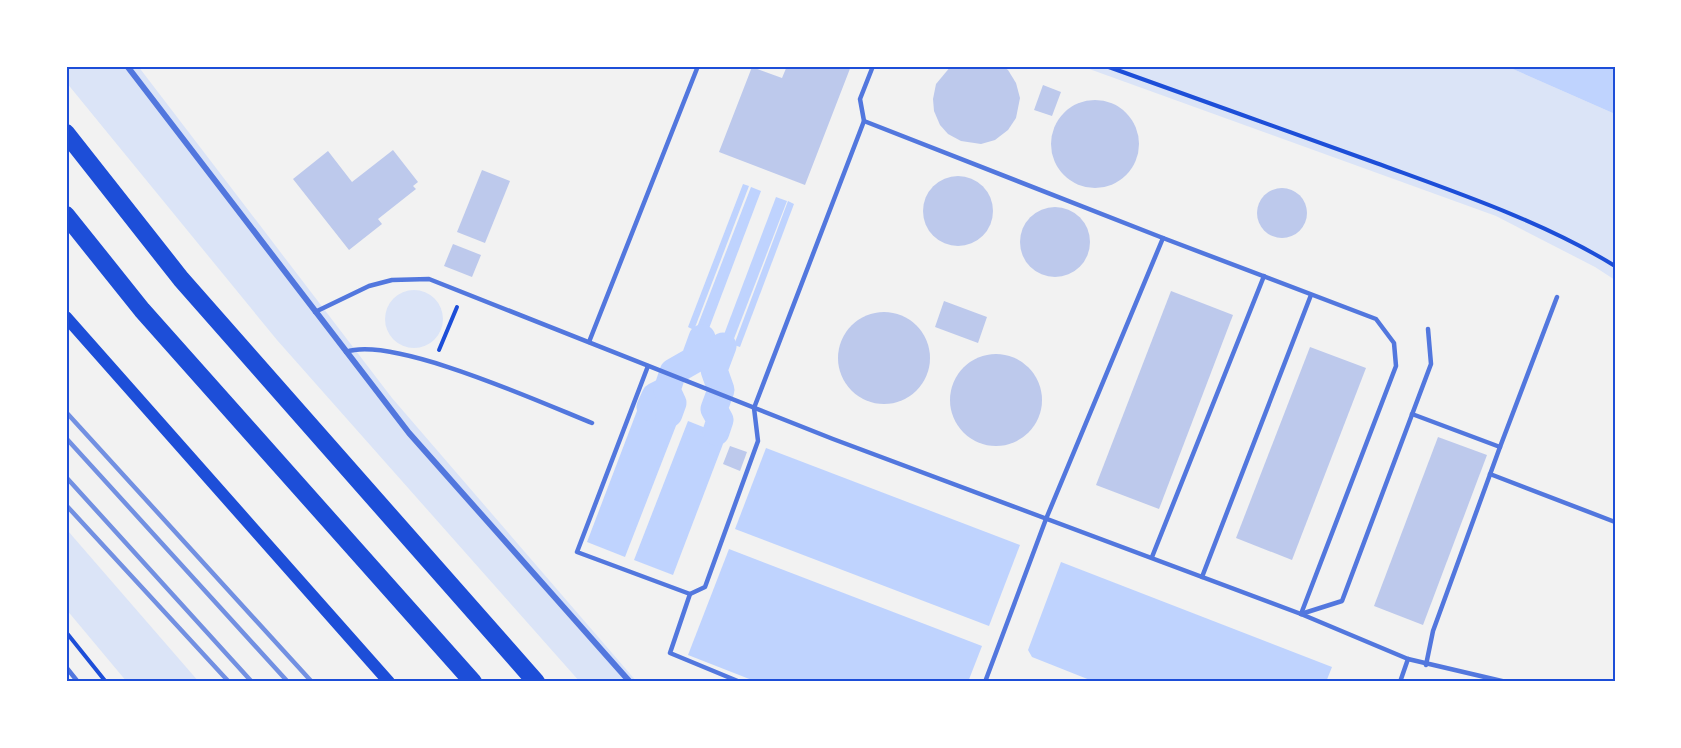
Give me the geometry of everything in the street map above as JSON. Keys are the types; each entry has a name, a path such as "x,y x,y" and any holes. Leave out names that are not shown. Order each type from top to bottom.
{"highway":[{"path":"66,133 181,279 536,682"},
{"path":"66,215 142,310 473,682"}],"main road":[{"path":"66,317 389,682"}],"street":[{"path":"127,66 409,433 630,682"}],"lane":[{"path":"589,342 698,66"},
{"path":"648,366 577,552 690,594 705,587 759,441 754,408 864,121 860,99 873,66"},
{"path":"864,121 1376,319 1394,343 1396,366 1301,614"},
{"path":"985,682 1047,519 1163,238"},
{"path":"1152,557 1264,276"},
{"path":"315,312 369,286 392,280 429,279 754,408 1301,614 1408,660 1506,682"},
{"path":"1202,577 1311,295"},
{"path":"1426,665 1433,631 1557,297"},
{"path":"1301,614 1342,601 1431,364 1428,329"},
{"path":"346,352 353,349 387,351 434,361 592,423"},
{"path":"1412,414 1500,447"},
{"path":"1490,474 1615,522"},
{"path":"690,594 670,653 740,682"},
{"path":"1400,682 1408,660"},
{"path":"66,667 78,682"}],"path":[{"path":"1106,66 1428,182 1529,223 1596,254 1615,266"},
{"path":"434,361 464,292"},
{"path":"66,632 106,682"}],"shaded area":[{"path":"66,66 138,66 392,398 637,682 580,682 277,340 66,82"},
{"path":"1081,66 1506,66 1615,114 1615,280 1595,267 1496,216"},
{"path":"414,290 425,292 435,298 441,308 443,319 441,330 435,340 425,346 414,348 403,346 393,340 387,330 385,319 387,308 393,298 403,292"},
{"path":"66,529 199,682 127,682 66,609"}],"water":[{"path":"1506,66 1615,66 1615,114"},
{"path":"743,184 749,186 694,330 688,327"},
{"path":"751,187 761,191 705,339 694,335"},
{"path":"776,197 787,201 730,349 720,345"},
{"path":"788,201 794,204 740,347 734,345"},
{"path":"640,403 679,418 625,557 587,542"},
{"path":"688,421 726,436 673,575 634,560"},
{"path":"766,448 1020,545 989,626 735,529"},
{"path":"729,549 982,646 968,682 757,682 688,655"},
{"path":"1061,562 1332,667 1326,682 1095,682 1032,657 1028,650"}],"building":[{"path":"787,66 851,66 805,185 719,152 752,67 782,78"},
{"path":"951,66 1002,66 1008,70 1016,83 1020,98 1016,118 1008,130 995,140 981,144 961,141 948,134 940,125 934,111 933,99 936,84"},
{"path":"1043,85 1061,92 1052,116 1034,110"},
{"path":"1086,100 1104,100 1120,107 1132,119 1139,135 1139,153 1132,169 1120,181 1104,188 1086,188 1070,181 1058,169 1051,153 1051,135 1058,119 1070,107"},
{"path":"393,150 418,182 413,186 416,189 378,219 382,224 349,250 293,179 328,151 352,182"},
{"path":"482,170 510,181 485,243 457,232"},
{"path":"958,176 971,179 983,186 990,198 993,211 990,224 983,236 971,243 958,246 945,243 933,236 926,224 923,211 926,198 933,186 945,179"},
{"path":"1277,188 1287,188 1300,195 1307,208 1307,218 1300,231 1287,238 1277,238 1268,234 1261,227 1257,218 1257,208 1261,199 1268,192"},
{"path":"1055,207 1068,210 1080,217 1087,229 1090,242 1087,255 1080,267 1068,274 1055,277 1042,274 1030,267 1023,255 1020,242 1023,229 1030,217 1042,210"},
{"path":"453,244 481,255 472,277 444,266"},
{"path":"1171,291 1233,315 1159,509 1096,485"},
{"path":"944,301 987,317 978,343 935,327"},
{"path":"884,312 901,316 916,326 926,341 930,358 926,375 916,390 901,400 884,404 867,400 852,390 842,375 838,358 842,341 852,326 867,316"},
{"path":"1310,347 1366,368 1292,560 1236,538"},
{"path":"996,354 1013,358 1028,368 1038,383 1042,400 1038,417 1028,432 1013,442 996,446 979,442 964,432 954,417 950,400 954,383 964,368 979,358"},
{"path":"1438,437 1487,455 1423,625 1374,606"},
{"path":"730,446 747,452 740,471 723,464"}],"waterway":[{"path":"669,414 673,403 667,390 673,372 694,360 702,338"},
{"path":"716,432 720,420 714,409 721,390 714,370 723,346"},
{"path":"650,407 655,396 667,390"}],"railway":[{"path":"66,412 312,682"},
{"path":"66,438 288,682"},
{"path":"66,477 252,682"},
{"path":"66,505 229,682"}]}
